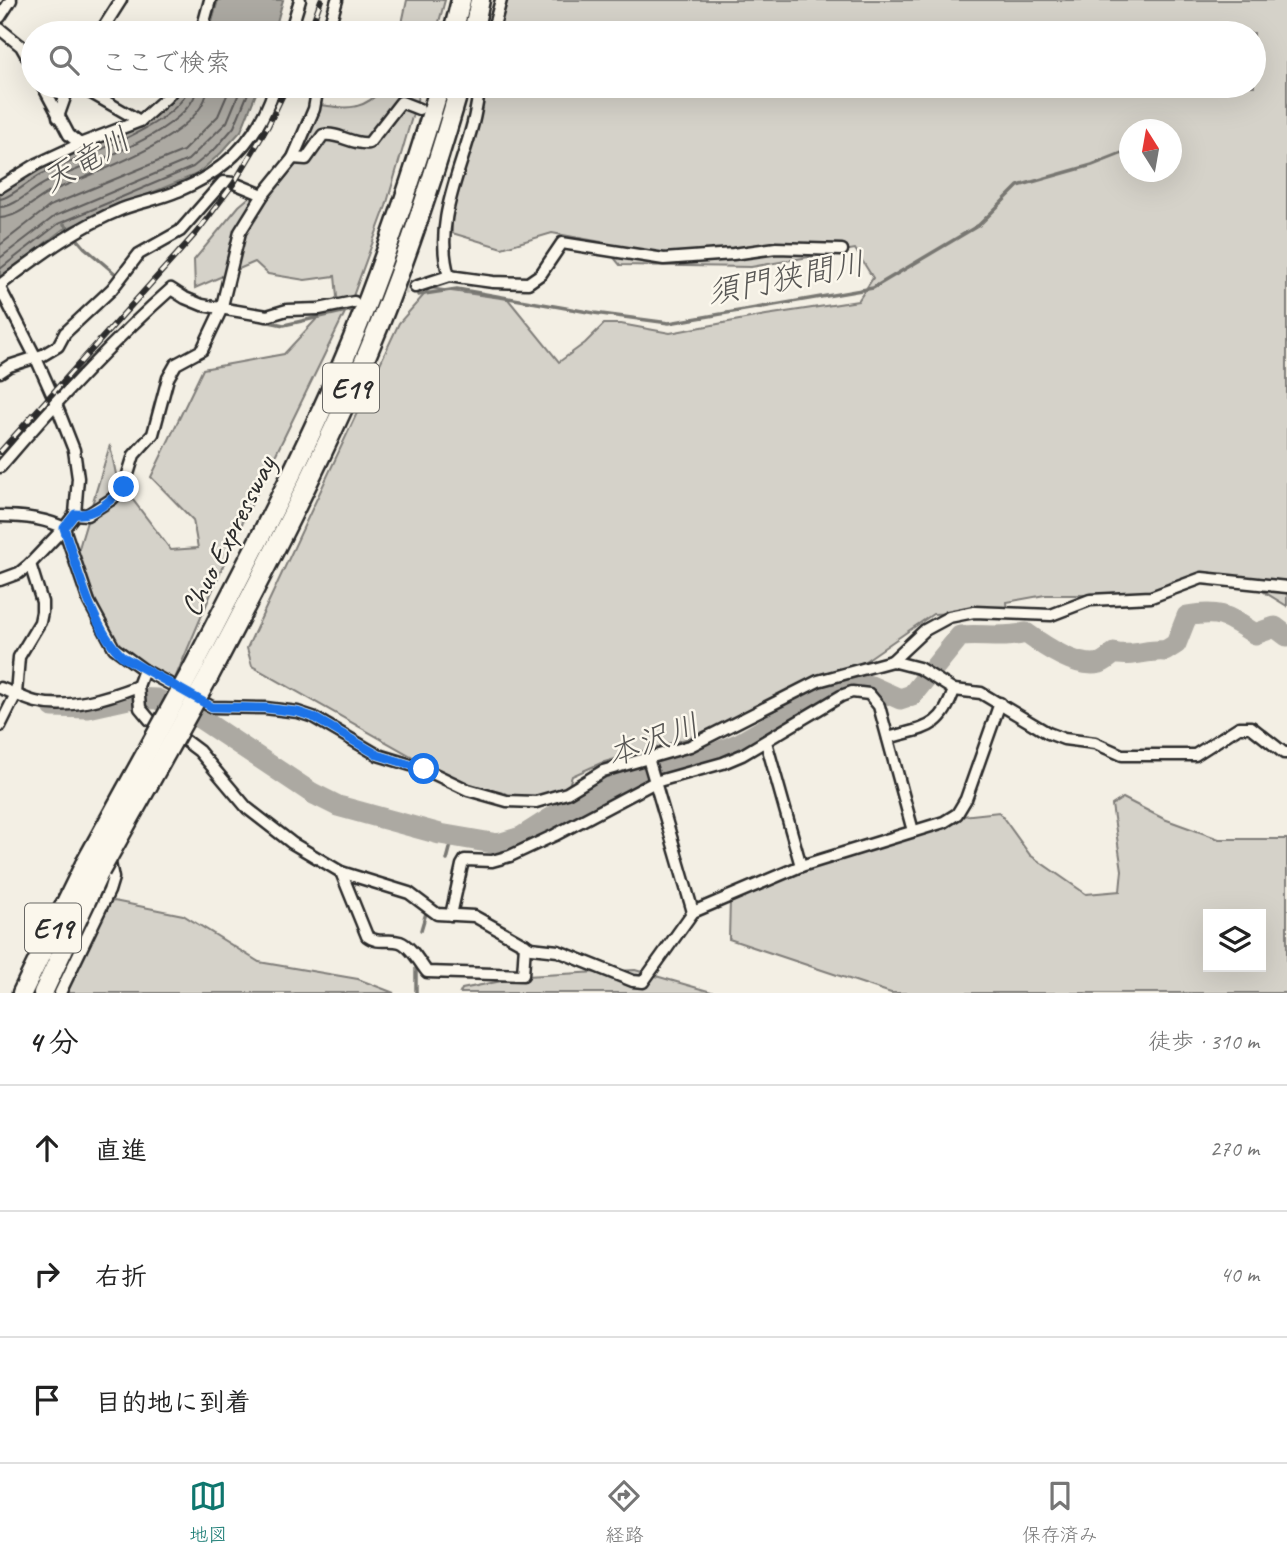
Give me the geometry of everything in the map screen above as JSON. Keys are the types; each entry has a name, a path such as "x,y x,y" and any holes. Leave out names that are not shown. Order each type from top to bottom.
{"highway":[{"path":"456,21 461,0"},
{"path":"475,21 480,0"},
{"name":"Chuo Expressway","path":"201,672 351,345 383,265 436,98"},
{"name":"Chuo Expressway","path":"22,993 201,672 268,565 368,351 424,205 456,98"},
{"name":"Chuo Expressway","path":"43,993 92,868"}],"street":[{"path":"0,17 10,0"},
{"path":"108,21 121,0"},
{"path":"204,21 210,0"},
{"path":"294,21 300,0"},
{"path":"331,21 337,0"},
{"path":"495,21 501,0"},
{"path":"0,29 21,46"},
{"path":"49,98 69,135 80,144"},
{"path":"58,117 65,98"},
{"path":"100,98 140,121"},
{"path":"0,187 45,160 140,121 166,98"},
{"path":"0,580 19,573 30,564 75,514 78,478 74,450 36,356 0,286 62,238 122,209 177,192 215,173 247,144 271,98"},
{"path":"75,514 87,515 112,499 124,487 134,456 153,434 168,378 176,364 202,350 221,310 240,232 263,195 293,158 314,109 316,98"},
{"path":"449,276 444,258 449,196 473,124 478,98"},
{"path":"293,158 306,159 323,135 330,134 357,144 369,143 401,102 419,109"},
{"path":"461,120 473,124"},
{"path":"0,372 9,366 43,355 58,345 65,333 112,289 139,254 180,231 223,182 234,183 263,195"},
{"path":"415,288 449,276 528,283 541,274 562,243 664,259 776,248 842,250"},
{"path":"0,467 120,333 171,289 193,302 221,310 267,316 287,310 319,309 354,302"},
{"path":"0,516 20,516 64,528 89,602 114,648 144,670 212,707 265,708 298,712 313,717 378,755 424,769 468,790 507,801 536,802 567,793 603,771 690,746 818,681 892,662 919,667 954,690 981,693 1048,733 1064,739 1095,743 1122,755 1195,755 1240,727 1251,727 1287,753"},
{"path":"0,726 15,696 19,657 40,622 42,612 42,602 30,564"},
{"path":"892,662 925,631 949,617 974,612 1051,615 1090,600 1151,597 1202,578 1287,587"},
{"path":"144,670 139,694 140,708 150,720 167,727 199,751 247,808 292,844 341,872 409,892 438,914 474,916 531,948 558,951 633,981 643,982 693,912 801,866 944,822 957,814 966,799 1000,703"},
{"path":"0,688 15,696 38,702 83,703 139,694"},
{"path":"888,738 935,723 949,707 954,690"},
{"path":"451,915 461,865 466,860 492,861 510,856 655,782 723,763 766,742 852,692 862,692 875,699 913,831"},
{"path":"60,993 109,891 113,878 107,846 167,727"},
{"path":"766,742 801,866"},
{"path":"648,758 693,912"},
{"path":"341,872 368,936 375,942 399,941 407,946 427,972 523,975 525,944"}],"shaded area":[{"path":"407,0 445,0 439,21 403,21"},
{"path":"500,0 1287,0 1287,606 1251,584 1173,581 1146,595 1045,595 1007,602 1008,611 933,614 865,661 837,675 686,739 601,763 572,776 566,795 536,804 471,790 252,666 247,648 399,323 430,288 508,299 559,362 585,343 604,324 621,324 670,333 858,301 873,278 855,249 751,267 620,265 601,242 552,233 502,248 452,233 451,202 475,98 1266,98 1266,21 495,21"},
{"path":"373,98 418,98 386,206 353,296 233,542 174,681 116,645 76,558 110,445 117,479 171,550 198,548 193,520 151,477 203,369 284,354 337,297 335,276 305,280 268,274 255,262 195,288 194,260 239,206 279,172 312,104 352,107"},
{"path":"1123,798 1164,819 1219,839 1287,839 1287,993 891,993 729,939 730,899 786,871 953,817 999,812 1030,855 1086,894 1120,891 1122,870 1112,805"},
{"path":"114,901 183,915 259,962 358,979 394,993 65,993 103,905"},
{"path":"635,970 715,993 460,993 462,989 526,976"}],"water":[{"path":"218,0 283,0 277,21 212,21"},
{"name":"天竜川","path":"172,98 254,98 241,131 197,174 62,230 0,278 0,194 46,167 120,134"}],"waterway":[{"name":"須門狭間川","path":"418,295 457,289 669,323 873,288 979,225 1018,186 1119,154"},
{"name":"須門狭間川","path":"64,224 85,248 118,276"},
{"name":"須門狭間川","path":"244,317 284,325 351,310"},
{"name":"本沢川","path":"53,707 88,708 133,698 157,699 201,719 312,793 338,806 440,834 498,844 521,837 625,778 643,771 706,757 740,743 836,687 855,683 871,686 900,699 912,695 960,636 1009,636 1026,633 1071,660 1091,664 1102,662 1114,653 1127,655 1165,651 1176,644 1187,616 1199,614 1223,616 1255,634 1275,627 1287,636"},
{"path":"447,860 453,837"},
{"path":"421,930 426,913"},
{"path":"416,968 416,993"}],"tunnel":[{"path":"368,299 415,287"}],"railway":[{"path":"313,21 321,0"},
{"path":"0,452 197,232 234,183 281,98"}],"route":[{"path":"124,487 112,499 87,515 75,514 64,528 89,602 114,648 123,657 212,707 298,712 313,717 378,755 424,769"}]}
